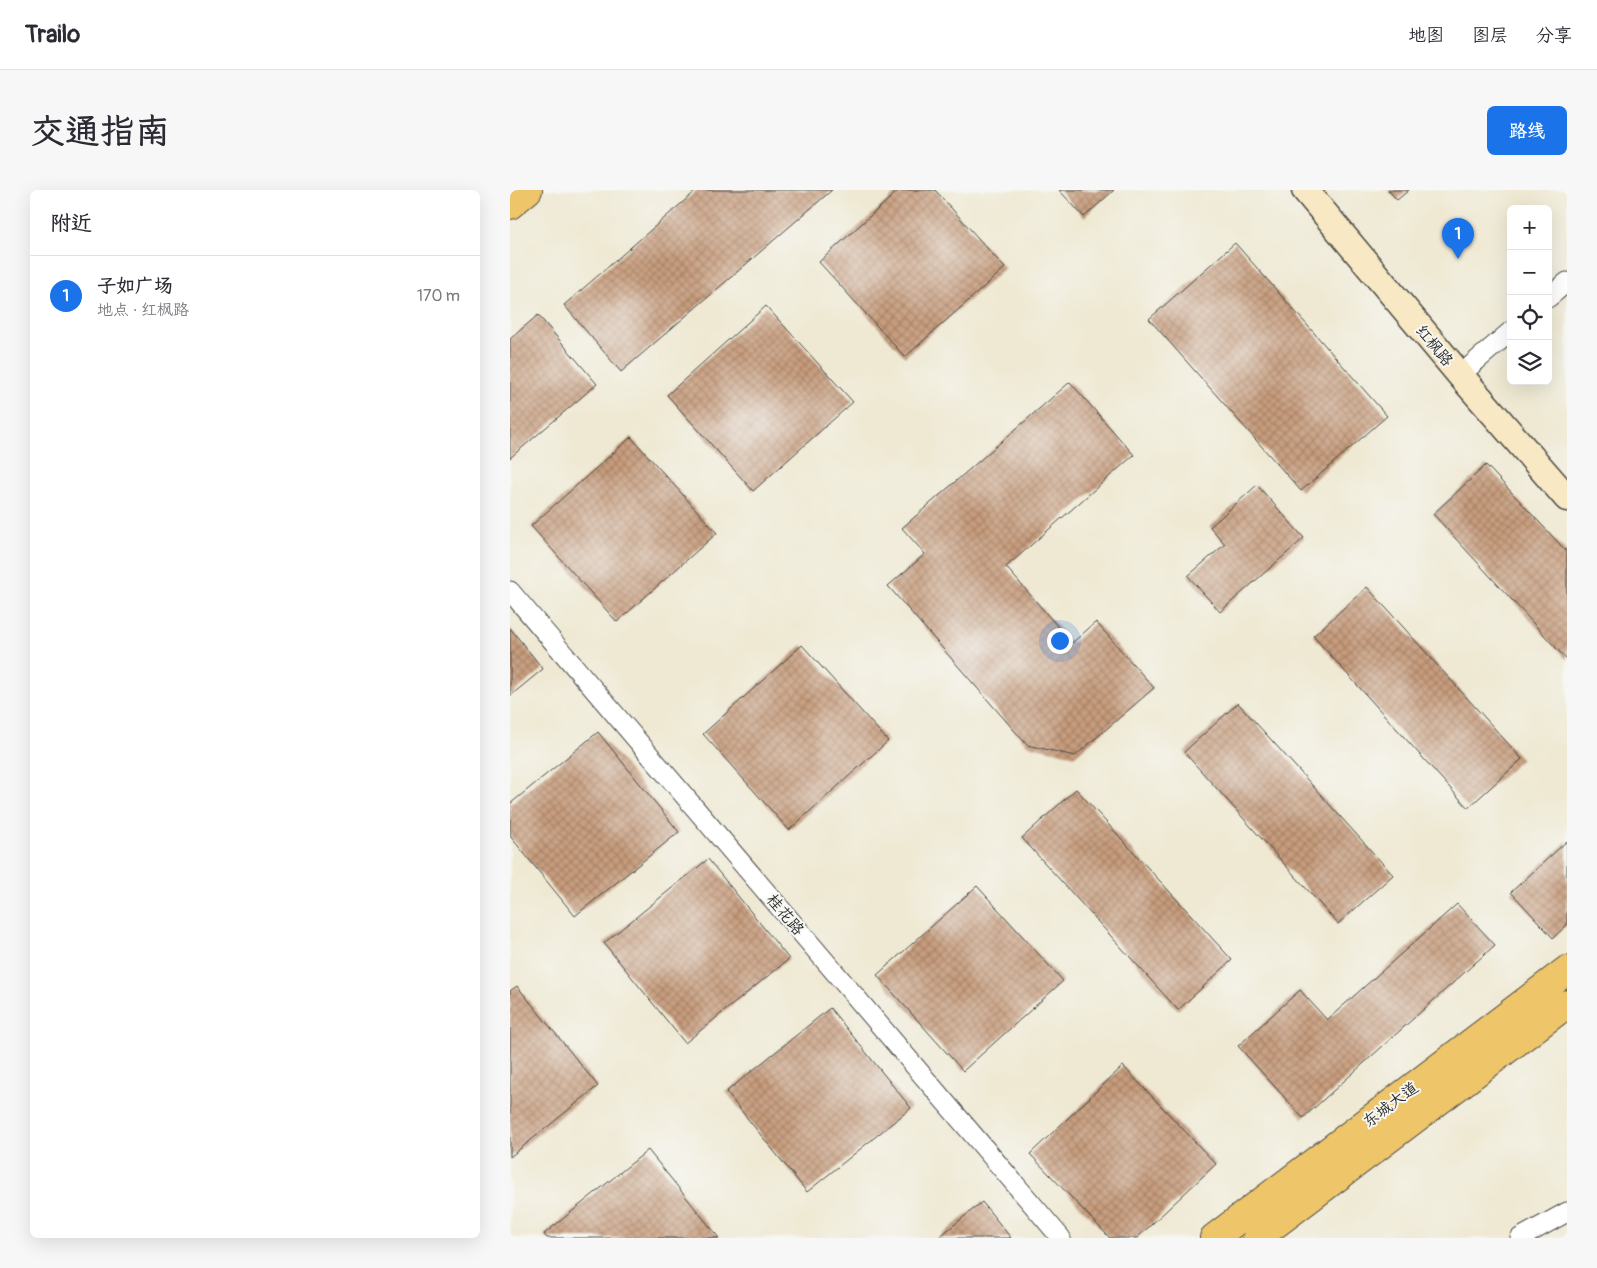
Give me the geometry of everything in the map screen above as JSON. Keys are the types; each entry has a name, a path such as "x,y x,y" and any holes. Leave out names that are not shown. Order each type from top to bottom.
{"main road":[{"path":"510,205 528,190"},
{"name":"东城大道","path":"1214,1238 1567,970"},
{"name":"东城大道","path":"1257,1238 1567,1004"}],"street":[{"name":"红枫路","path":"1305,190 1460,375 1567,498"},
{"path":"1552,295 1567,282"},
{"path":"1460,375 1507,334"},
{"name":"桂花路","path":"510,591 1061,1238"},
{"path":"1520,1238 1567,1212"}],"building":[{"path":"697,190 832,190 621,372 564,305"},
{"path":"899,190 935,190 1005,268 905,357 819,262"},
{"path":"1059,190 1114,190 1084,217"},
{"path":"1388,190 1409,190 1397,200"},
{"path":"1235,243 1387,416 1301,491 1149,319"},
{"path":"766,306 853,402 753,491 667,395"},
{"path":"538,315 597,384 510,458 510,339"},
{"path":"1070,382 1134,455 1006,567 1072,643 1096,622 1154,688 1075,756 1027,745 888,586 925,554 902,528"},
{"path":"631,437 717,533 617,622 531,526"},
{"path":"1486,465 1567,552 1567,660 1433,514"},
{"path":"1257,485 1304,538 1220,612 1188,576 1225,544 1210,527"},
{"path":"1367,587 1522,759 1468,808 1313,636"},
{"path":"510,628 543,669 510,696"},
{"path":"802,645 888,741 789,830 703,734"},
{"path":"1238,703 1393,875 1338,924 1184,752"},
{"path":"598,732 679,832 575,916 510,836 510,804"},
{"path":"1076,789 1232,960 1178,1010 1022,838"},
{"path":"1567,841 1567,925 1553,938 1511,892"},
{"path":"708,859 789,959 685,1043 604,943"},
{"path":"977,886 1063,981 963,1071 877,975"},
{"path":"1457,904 1495,945 1303,1118 1238,1046 1300,990 1327,1020"},
{"path":"517,986 598,1086 510,1157 510,991"},
{"path":"830,1008 911,1108 807,1192 726,1092"},
{"path":"1123,1066 1216,1164 1137,1238 1110,1238 1030,1154"},
{"path":"648,1150 719,1238 547,1238 544,1234"},
{"path":"982,1202 1011,1238 938,1238"}],"place":[{"name":"子如广场","path":"1458,259"}]}
